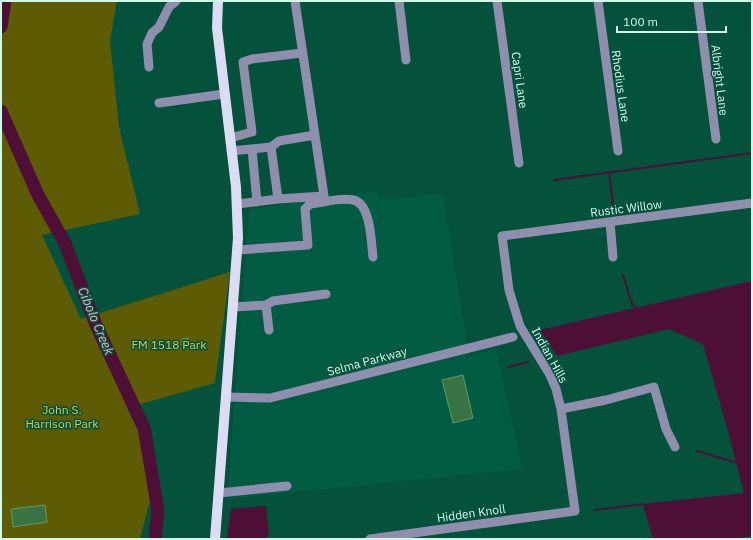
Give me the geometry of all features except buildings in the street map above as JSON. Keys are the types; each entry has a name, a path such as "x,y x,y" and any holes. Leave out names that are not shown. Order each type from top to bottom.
{"main road":[{"path":"215,539 238,250 237,204 217,28 218,1"}],"street":[{"path":"149,67 147,44 152,33 159,27 169,7 176,1"},
{"path":"237,204 278,199 324,196 295,1"},
{"path":"399,1 406,60"},
{"name":"Capri Lane","path":"497,1 518,163"},
{"name":"Rhodius Lane","path":"598,1 618,151"},
{"name":"Albright Lane","path":"698,1 716,139"},
{"path":"230,138 252,132 243,62 252,59 302,53"},
{"path":"159,103 224,94"},
{"path":"231,151 271,147 279,141 315,135"},
{"path":"271,147 278,199"},
{"path":"252,149 257,202"},
{"path":"238,250 308,245 305,209 310,204 351,199 358,201 366,210 373,257"},
{"name":"Rustic Willow","path":"502,236 752,203"},
{"path":"610,222 612,257"},
{"name":"Indian Hills","path":"502,236 509,290 518,320 550,375 561,409 575,511"},
{"path":"234,307 266,305 273,301 326,294"},
{"path":"266,305 269,330"},
{"name":"Selma Parkway","path":"227,397 270,398 513,337"},
{"path":"561,409 606,400 654,387 666,429 675,447"},
{"path":"219,493 287,486"},
{"name":"Hidden Knoll","path":"370,539 575,511"}],"shaded area":[{"path":"378,191 379,199 443,194 469,356 496,349 522,469 227,499 249,209"},
{"path":"752,281 752,536 733,539 653,539 643,504 744,493 703,344 669,329 557,356 540,330"},
{"path":"266,506 269,536 263,539 227,539 231,509"}],"green space":[{"path":"1,1 117,1 110,40 119,127 140,214 42,235 81,319 230,272 215,383 127,408 158,470 140,539 1,539"}],"waterway":[{"name":"Cibolo Creek","path":"1,27 5,1"},
{"name":"Cibolo Creek","path":"1,111 38,195 65,243 96,325 144,428 158,510 155,539"},
{"path":"554,180 752,153"},
{"path":"609,172 614,214"},
{"path":"623,275 632,304 637,309"},
{"path":"508,367 528,362"},
{"path":"697,451 738,463"},
{"path":"594,510 644,504"}],"park label":[{"name":"FM 1518 Park","path":"169,344"},
{"name":"John S. Harrison Park","path":"62,416"}]}
